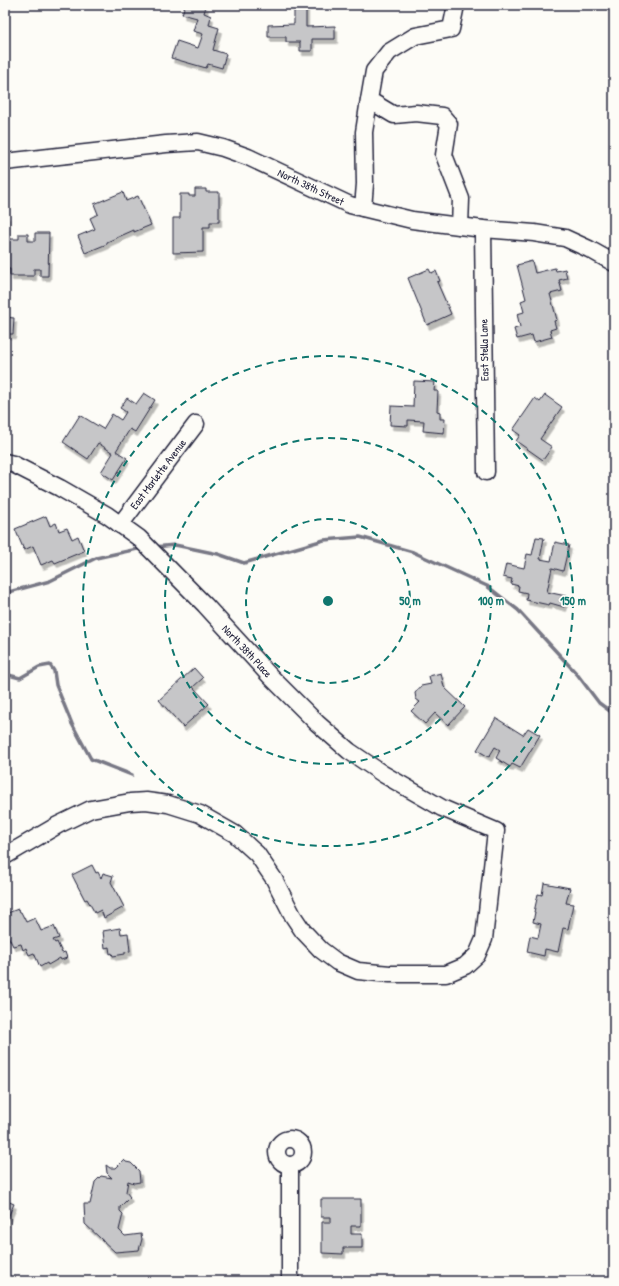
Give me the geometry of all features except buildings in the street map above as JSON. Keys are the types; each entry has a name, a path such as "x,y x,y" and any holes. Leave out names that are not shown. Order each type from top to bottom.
{"street":[{"path":"363,208 365,184 364,132 374,72 389,52 415,36 451,29 456,5"},
{"path":"369,100 394,115 416,113 442,116 449,124 444,154 461,199 460,226"},
{"name":"North 38th Street","path":"5,162 198,142 224,148 248,157 350,205 412,220 483,229 534,233 565,238 590,248 614,263"},
{"name":"East Stella Lane","path":"483,229 486,472"},
{"name":"East Marlette Avenue","path":"120,525 196,424"},
{"name":"North 38th Place","path":"5,462 13,464 60,488 106,515 139,538 205,605 270,676 317,723 349,751 383,774 442,808 496,831 484,939 476,955 466,966 446,974 390,974 358,971 337,962 321,950 303,931 293,916 274,879 257,854 235,834 200,814 168,804 146,801 130,802 91,809 58,825 5,856"},
{"path":"290,1165 290,1281"}],"waterway":[{"path":"154,547 175,545 218,554 244,563 324,540 360,537 413,552 487,586 518,610 577,674 599,703 614,714"},
{"path":"5,593 50,581 96,558 142,548"},
{"path":"5,674 20,678 39,667 50,665 54,671 56,685 72,724 91,759 132,775"}]}
